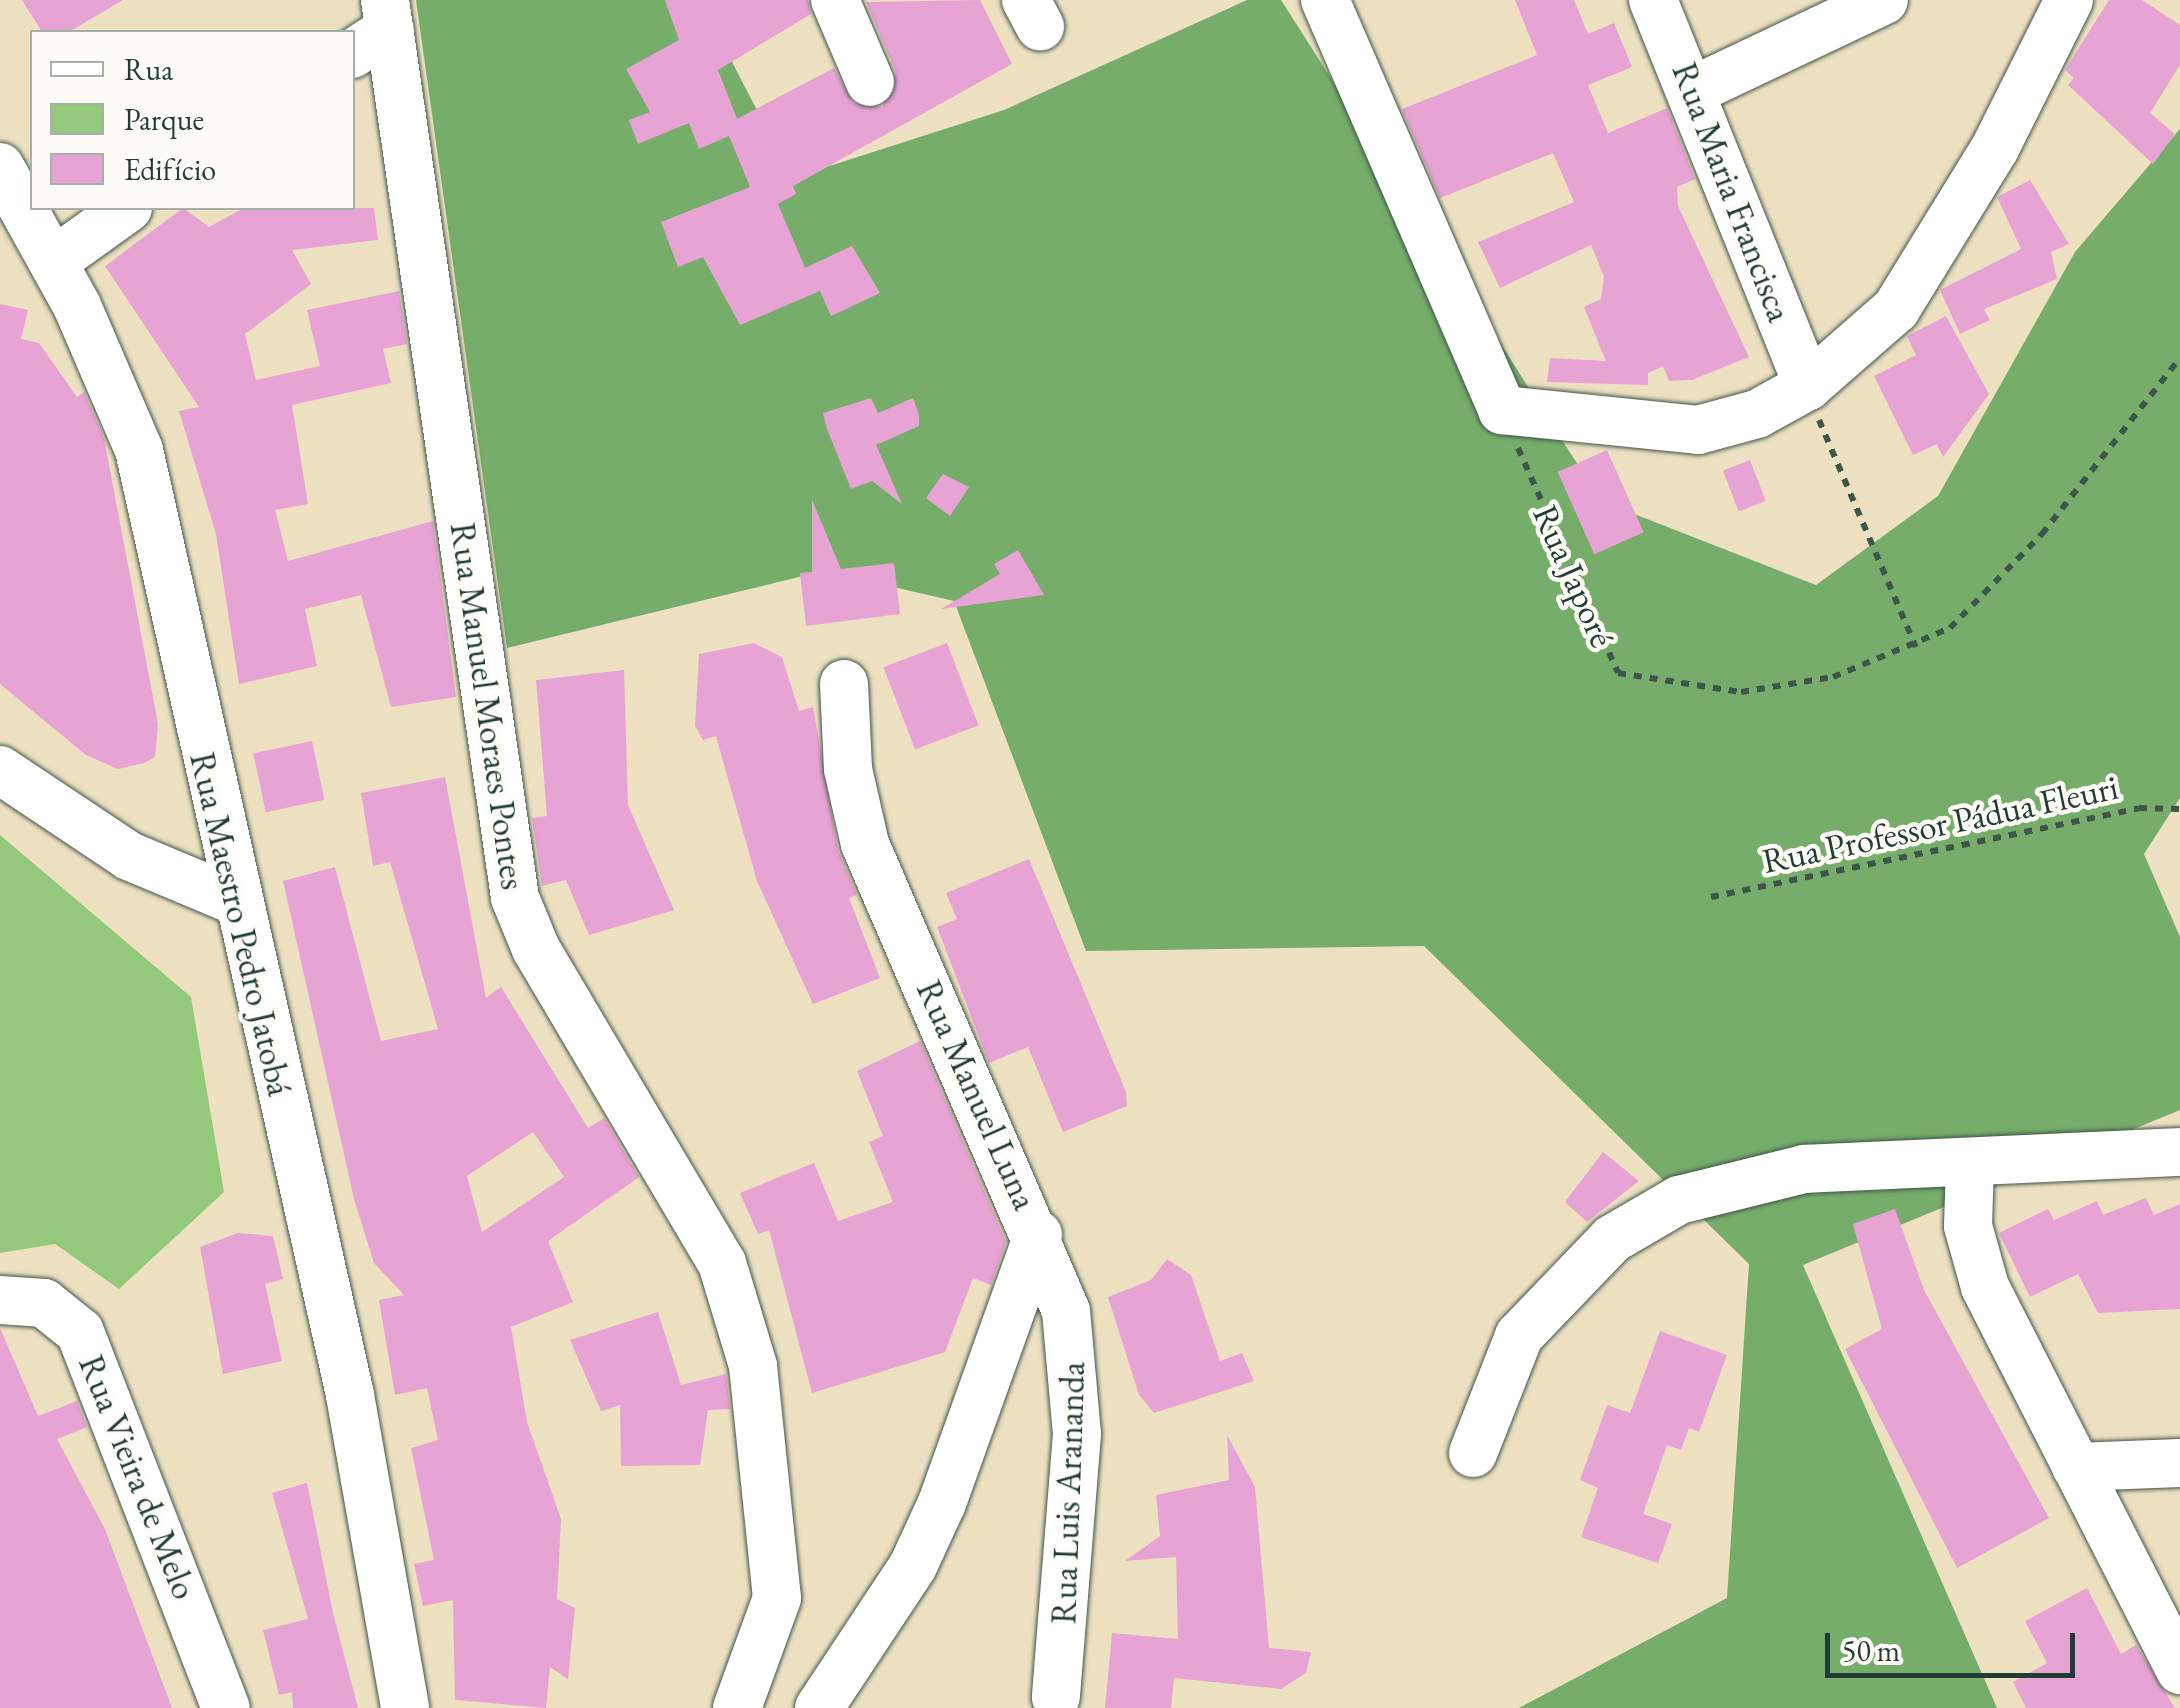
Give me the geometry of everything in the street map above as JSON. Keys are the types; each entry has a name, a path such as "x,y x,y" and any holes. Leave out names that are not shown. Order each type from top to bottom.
{"street":[{"path":"835,0 870,82"},
{"path":"1324,0 1502,410 1698,430 1757,414 1808,386 1896,309 1995,148 2069,0"},
{"name":"Rua Maria Francisca","path":"1653,0 1694,90 1808,386"},
{"path":"1694,90 1884,0"},
{"name":"Rua Manuel Moraes Pontes","path":"376,28 515,898 536,948 722,1264 753,1366 777,1598 738,1708"},
{"name":"Rua Maestro Pedro Jatobá","path":"0,167 54,261 139,450 234,900 350,1395 405,1708"},
{"path":"54,261 125,210"},
{"name":"Rua Manuel Luna","path":"819,1708 913,1566 942,1503 1038,1234 866,844 848,769 844,684"},
{"path":"0,770 129,856 234,900"},
{"path":"1473,1453 1519,1336 1612,1239 1746,1178 2180,1152"},
{"path":"1970,1166 1974,1258 2180,1670"},
{"name":"Rua Luis Arananda","path":"1038,1234 1075,1353 1074,1520 1056,1698"},
{"name":"Rua Vieira de Melo","path":"0,1300 44,1303 80,1332 226,1708"},
{"path":"2076,1467 2180,1463"}],"path":[{"name":"Rua Japoré","path":"1502,410 1618,674 1740,692 1834,677 1916,647 1981,603 2180,358"},
{"path":"1808,386 1916,647"},
{"name":"Rua Professor Pádua Fleuri","path":"1711,897 2139,808 2180,809"}],"green space":[{"path":"416,0 700,0 792,178 1004,110 1247,0 1281,0 1601,501 1816,585 1938,496 2075,252 2180,129 2180,798 2144,854 2180,937 2180,1110 1803,1265 1997,1708 1519,1708 1727,1598 1749,1264 1424,946 1086,951 954,601 824,571 507,648"},
{"path":"0,835 191,997 224,1192 119,1289 55,1244 0,1253"}],"building":[{"path":"22,0 123,0 72,30 41,30"},
{"path":"665,0 808,0 811,14 718,70 737,119 834,68 853,103 882,107 896,72 866,2 980,0 1012,64 793,186 796,194 778,204 805,268 852,246 880,293 831,316 820,291 740,325 703,257 678,267 661,222 750,187 729,136 699,149 689,123 638,144 629,120 650,112 626,69 679,40"},
{"path":"1515,0 1574,0 1588,34 1614,23 1632,67 1588,85 1608,133 1667,108 1695,179 1677,187 1678,206 1749,357 1692,380 1669,381 1663,366 1648,373 1648,385 1547,382 1550,358 1606,361 1584,307 1601,299 1604,276 1591,245 1500,288 1478,242 1574,202 1553,153 1440,198 1402,109 1537,55"},
{"path":"2109,0 2142,0 2180,25 2180,65 2150,113 2175,134 2153,164 2068,85 2074,78 2065,70"},
{"path":"2030,180 2069,244 2051,252 2057,279 1984,309 1990,320 1960,334 1940,290 2021,249 1997,197"},
{"path":"374,208 378,240 292,250 311,284 245,334 256,380 320,366 307,310 399,291 407,344 383,349 391,383 292,405 308,504 275,510 288,561 433,521 456,697 391,707 361,595 305,609 317,666 239,684 216,534 179,411 199,407 105,266 180,210 209,227 240,210"},
{"path":"0,304 28,310 21,339 39,343 77,397 84,392 104,438 158,724 155,757 144,763 118,769 86,755 0,684"},
{"path":"1946,316 1989,394 1943,457 1937,444 1913,455 1874,376 1916,355 1907,336"},
{"path":"871,398 878,413 913,398 919,415 919,426 876,445 902,504 872,481 851,489 827,429 823,413"},
{"path":"1607,450 1644,532 1594,554 1558,472"},
{"path":"1750,460 1766,501 1739,511 1723,470"},
{"path":"943,474 969,487 950,516 926,498"},
{"path":"812,500 841,569 894,563 900,614 806,626 800,573 812,572"},
{"path":"1018,550 1044,595 941,609 1000,574 994,564"},
{"path":"754,643 782,657 799,711 813,707 838,850 857,895 849,898 880,978 813,1004 757,881 716,736 703,740 695,726 699,654"},
{"path":"947,643 979,725 915,750 884,667"},
{"path":"624,670 628,805 674,910 589,935 566,880 542,886 532,818 547,816 536,680"},
{"path":"312,741 324,800 266,812 253,753"},
{"path":"445,777 486,998 501,987 588,1128 604,1118 639,1177 548,1241 573,1302 511,1327 527,1422 561,1519 557,1599 575,1608 568,1679 550,1667 546,1708 455,1700 453,1600 423,1606 414,1564 434,1560 411,1448 438,1440 427,1388 395,1395 379,1300 404,1295 374,1263 354,1199 283,881 335,867 381,1041 438,1029 390,862 373,866 361,793","holes":["533,1132 564,1177 482,1232 467,1176"]},
{"path":"1029,859 1126,1092 1127,1106 1063,1132 1028,1047 989,1063 937,927 957,919 946,893"},
{"path":"920,1041 1006,1242 991,1285 973,1278 945,1352 812,1393 769,1230 758,1234 740,1193 814,1163 838,1221 893,1202 869,1142 883,1136 857,1071"},
{"path":"1603,1152 1639,1181 1587,1222 1565,1202"},
{"path":"2146,1198 2154,1215 2180,1204 2180,1309 2098,1313 2078,1274 2030,1297 1999,1233 2048,1209 2054,1220 2097,1201 2103,1215"},
{"path":"1895,1209 1924,1290 2049,1518 1957,1568 1845,1349 1882,1329 1853,1224"},
{"path":"238,1233 273,1236 283,1279 265,1284 282,1361 223,1374 200,1247"},
{"path":"1167,1259 1191,1275 1220,1361 1242,1353 1254,1381 1154,1413 1139,1395 1108,1297 1151,1280"},
{"path":"658,1312 681,1385 726,1374 730,1409 708,1410 700,1465 621,1466 620,1405 601,1411 570,1340"},
{"path":"0,1328 38,1416 77,1401 87,1427 57,1439 105,1529 172,1708 0,1708"},
{"path":"1660,1331 1727,1355 1699,1432 1689,1428 1681,1450 1667,1445 1643,1514 1672,1524 1658,1563 1581,1537 1598,1488 1580,1480 1607,1405 1630,1413"},
{"path":"1227,1435 1255,1487 1269,1648 1311,1652 1306,1673 1281,1689 1174,1678 1171,1708 1105,1708 1112,1633 1178,1639 1176,1557 1125,1561 1160,1536 1156,1495 1229,1480"},
{"path":"307,1483 333,1613 358,1708 293,1708 292,1692 279,1695 263,1630 308,1619 272,1493"},
{"path":"2087,1588 2121,1654 2136,1645 2175,1708 2026,1708 2013,1682 2047,1663 2025,1621"}]}
